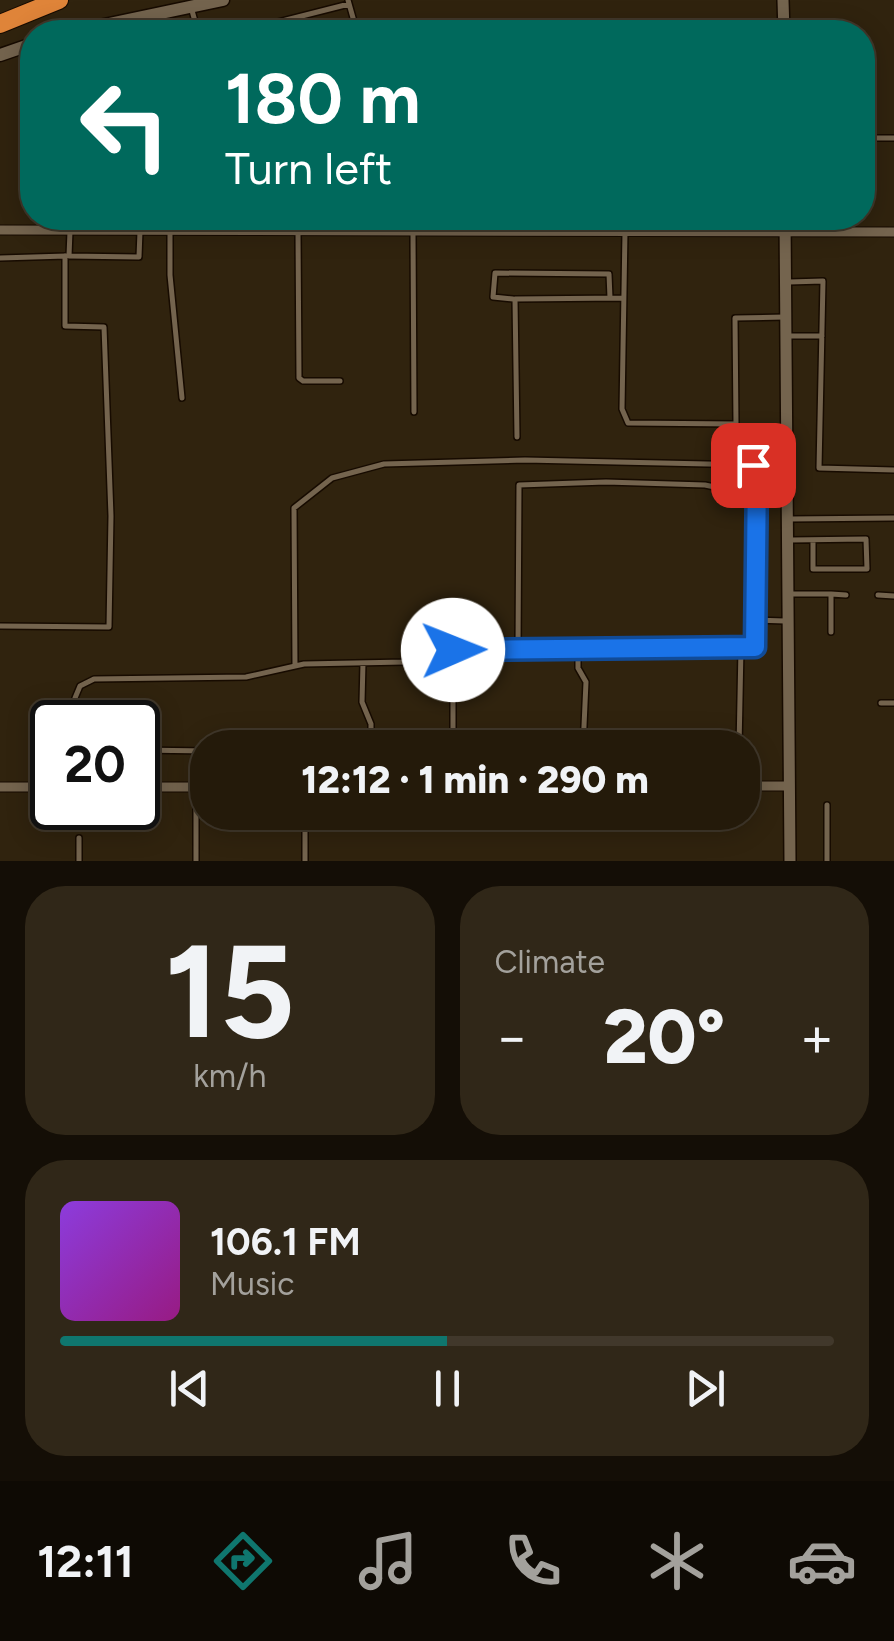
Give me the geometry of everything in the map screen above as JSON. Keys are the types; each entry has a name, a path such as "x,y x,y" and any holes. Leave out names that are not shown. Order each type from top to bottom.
{"highway":[{"path":"0,15 42,0"},
{"path":"0,24 59,0"}],"main road":[{"path":"129,20 222,0"}],"street":[{"path":"0,230 894,232"},
{"path":"785,233 790,861"},
{"path":"760,786 790,786"},
{"path":"160,788 190,787"},
{"path":"0,788 30,788"}],"lane":[{"path":"283,20 348,2"},
{"path":"191,7 195,20"},
{"path":"0,626 109,627 104,327 65,326 70,230"},
{"path":"0,258 139,257 140,231"},
{"path":"170,231 170,275 182,398"},
{"path":"298,231 298,378 340,381"},
{"path":"412,232 414,412"},
{"path":"625,232 622,409 628,423 736,424 735,318 786,317"},
{"path":"610,298 609,274 495,273 493,296 514,299 622,298"},
{"path":"786,282 823,281 819,468 894,470"},
{"path":"514,299 516,438"},
{"path":"786,336 822,336"},
{"path":"75,700 86,680 246,677 295,666 404,662 426,650 752,648 757,644 758,620 757,472 753,465 742,464 525,460 384,464 332,478 294,508 295,666"},
{"path":"518,648 519,485 705,485 757,504"},
{"path":"757,494 788,493"},
{"path":"789,518 894,518"},
{"path":"788,540 866,539 867,569 813,569 813,540"},
{"path":"788,594 846,595"},
{"path":"831,594 831,632"},
{"path":"878,595 894,596"},
{"path":"758,620 788,621"},
{"path":"739,730 741,648"},
{"path":"453,650 454,668"},
{"path":"578,650 578,668 586,682 584,730"},
{"path":"363,662 362,702 371,730"},
{"path":"453,696 453,730"},
{"path":"881,703 894,703"},
{"path":"160,751 190,751"},
{"path":"827,805 827,861"},
{"path":"196,830 196,861"},
{"path":"304,861 305,830"},
{"path":"78,861 79,838"}],"route":[{"path":"453,650 755,647 757,472 753,465"}]}
